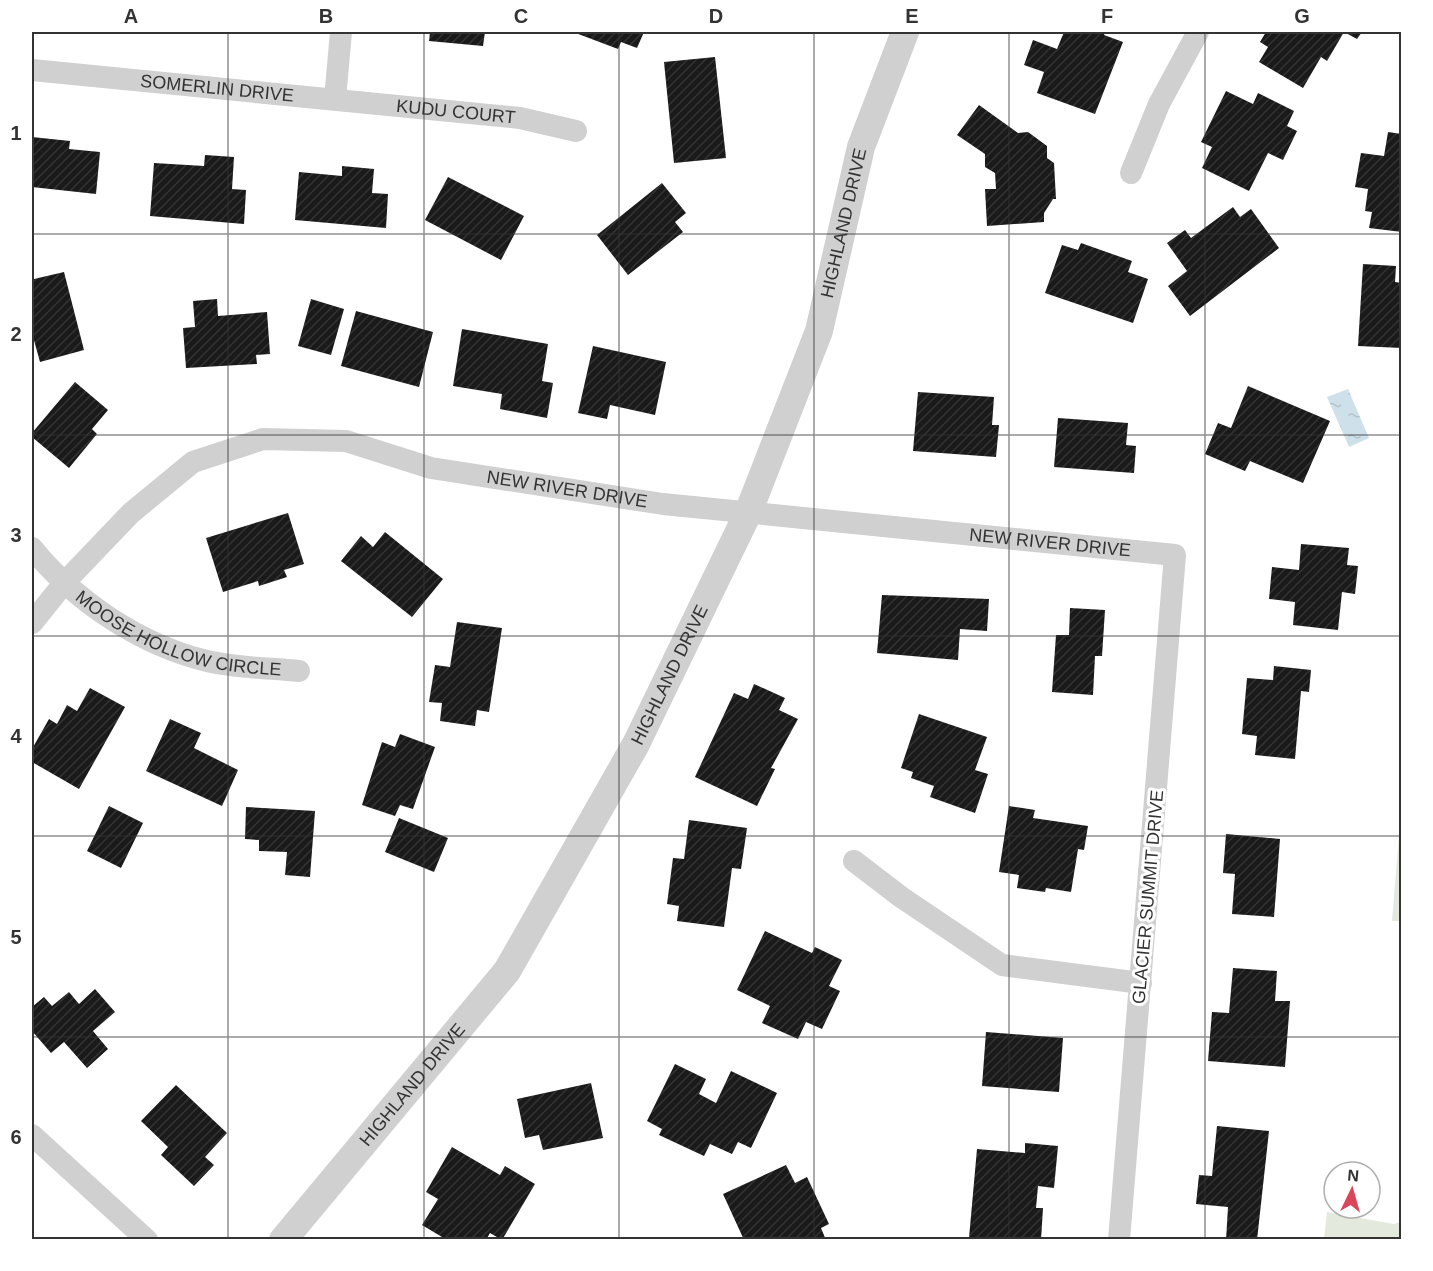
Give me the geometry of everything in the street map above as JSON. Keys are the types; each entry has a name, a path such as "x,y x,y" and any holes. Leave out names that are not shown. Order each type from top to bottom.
{"street":[{"path":"335,99 342,32"},
{"name":"HIGHLAND DRIVE","path":"283,1239 507,971 636,744 748,513 819,331 861,147 904,32"},
{"path":"1131,173 1159,104 1198,32"},
{"name":"SOMERLIN DRIVE","path":"32,70 335,99"},
{"name":"KUDU COURT","path":"335,99 520,117 576,131"},
{"name":"NEW RIVER DRIVE","path":"32,623 65,582 131,513 193,462 263,439 346,441 431,468 559,490 748,513 1175,555"},
{"name":"MOOSE HOLLOW CIRCLE","path":"32,548 65,582 134,632 170,650 208,661 299,671"},
{"name":"GLACIER SUMMIT DRIVE","path":"1119,1239 1175,555"},
{"path":"854,861 901,897 1002,965 1141,983"},
{"path":"32,1135 147,1239"}],"shaded area":[{"path":"1401,810 1401,921 1392,921"},
{"path":"1326,1220 1372,1220 1394,1224 1401,1222 1401,1239 1324,1239"}],"water":[{"path":"1348,389 1369,438 1349,447 1327,397"}],"building":[{"path":"430,32 485,32 483,46 429,41"},
{"path":"573,32 644,32 637,48 621,42 618,49"},
{"path":"1064,32 1105,32 1104,35 1123,42 1095,114 1037,93 1044,72 1024,65 1033,40 1057,49"},
{"path":"1266,32 1344,32 1327,61 1321,57 1303,88 1259,62 1268,47 1260,42"},
{"path":"1344,32 1362,32 1357,39"},
{"path":"715,57 726,158 674,163 664,62"},
{"path":"1226,91 1253,104 1258,93 1294,111 1287,126 1297,131 1283,160 1268,153 1249,191 1202,168 1212,147 1201,142"},
{"path":"979,105 1018,133 1028,132 1047,146 1047,158 1054,163 1056,199 1053,199 1044,213 1044,222 987,226 985,189 996,189 995,173 985,167 985,154 957,135"},
{"path":"1388,132 1402,134 1402,232 1369,228 1372,212 1365,211 1368,189 1355,187 1361,153 1384,156"},
{"path":"32,137 70,141 69,149 100,152 96,194 32,187"},
{"path":"205,155 234,157 232,189 246,190 244,224 150,216 154,163 204,166"},
{"path":"342,166 374,169 372,193 388,194 386,228 295,220 299,172 342,176"},
{"path":"448,177 524,216 501,260 425,220"},
{"path":"662,183 686,213 675,222 683,232 628,275 597,235"},
{"path":"1233,207 1240,217 1251,209 1279,248 1190,316 1168,286 1187,271 1167,243 1185,230 1191,238"},
{"path":"1081,243 1132,261 1128,272 1148,279 1133,323 1045,293 1062,245 1078,250"},
{"path":"1363,264 1396,266 1395,282 1402,283 1402,348 1358,346"},
{"path":"64,272 84,350 40,362 32,333 32,275 34,279"},
{"path":"217,299 218,316 267,312 270,354 256,355 257,364 186,368 183,328 195,327 193,301"},
{"path":"311,299 344,309 331,355 298,346"},
{"path":"356,311 433,332 419,387 341,366"},
{"path":"462,329 548,344 542,381 553,383 547,418 500,409 502,394 453,386"},
{"path":"593,346 666,362 655,415 610,405 607,419 578,413"},
{"path":"75,382 108,410 92,429 97,434 69,468 32,437 32,433"},
{"path":"1248,386 1330,421 1303,483 1250,461 1245,471 1205,454 1218,423 1231,428"},
{"path":"918,392 994,397 992,425 999,425 996,457 913,451"},
{"path":"1058,418 1128,423 1126,445 1136,446 1134,473 1054,467"},
{"path":"288,513 304,564 284,570 287,577 259,586 258,581 223,592 206,538"},
{"path":"385,532 443,579 412,617 341,561 361,536 373,547"},
{"path":"1301,544 1349,548 1347,565 1358,566 1355,594 1342,592 1338,630 1293,625 1295,602 1269,599 1272,567 1299,570"},
{"path":"882,595 989,599 987,631 960,629 958,660 877,653"},
{"path":"1070,608 1105,610 1102,656 1095,656 1093,695 1052,692 1056,635 1069,635"},
{"path":"457,622 502,628 489,712 477,710 475,726 440,721 442,703 429,702 435,665 450,667"},
{"path":"1274,666 1311,670 1309,692 1301,691 1295,759 1255,755 1257,736 1242,734 1247,678 1273,680"},
{"path":"754,684 785,698 779,710 798,719 771,768 775,769 757,806 695,777 734,693 748,699"},
{"path":"90,688 125,707 79,789 32,762 32,749 49,719 57,724 67,705 77,711"},
{"path":"919,714 987,737 975,770 988,774 975,813 930,797 934,786 911,778 913,772 901,768"},
{"path":"170,719 201,733 194,748 238,770 222,806 146,771"},
{"path":"400,734 435,747 413,809 400,805 395,816 362,805 382,742 395,747"},
{"path":"109,806 143,823 121,868 87,851"},
{"path":"1009,806 1035,810 1033,818 1088,826 1084,850 1078,849 1071,892 1046,888 1045,892 1017,888 1019,875 999,872"},
{"path":"246,807 315,811 310,877 285,875 287,852 259,851 259,840 245,839"},
{"path":"399,818 448,838 434,872 385,852"},
{"path":"689,820 747,828 741,869 732,868 724,927 677,921 679,906 667,904 673,858 684,859"},
{"path":"1226,834 1280,839 1274,917 1232,914 1235,874 1223,873"},
{"path":"765,931 812,953 815,947 842,960 829,986 840,991 822,1029 806,1022 798,1039 762,1023 770,1006 737,990"},
{"path":"1233,968 1277,971 1275,1001 1290,1001 1285,1067 1208,1061 1212,1012 1229,1013"},
{"path":"95,989 115,1012 93,1031 108,1049 87,1068 64,1042 51,1053 32,1031 32,1007 44,997 52,1006 69,992 79,1004"},
{"path":"986,1032 1063,1038 1059,1092 982,1086"},
{"path":"675,1064 706,1079 699,1094 716,1103 731,1071 777,1093 751,1148 738,1142 732,1154 710,1144 704,1156 659,1135 662,1129 647,1121"},
{"path":"591,1083 603,1138 543,1150 539,1135 525,1138 517,1099"},
{"path":"176,1085 227,1133 205,1157 214,1165 194,1186 161,1155 168,1147 141,1121"},
{"path":"1217,1126 1269,1131 1257,1240 1226,1240 1228,1207 1196,1204 1199,1175 1212,1176"},
{"path":"1025,1143 1058,1146 1054,1188 1038,1186 1036,1208 1043,1208 1041,1240 969,1238 977,1149 1025,1153"},
{"path":"452,1147 500,1175 505,1166 535,1184 502,1240 490,1233 486,1240 447,1240 422,1225 438,1199 426,1192"},
{"path":"786,1165 795,1183 807,1177 829,1224 821,1228 826,1240 744,1240 723,1194"}]}
